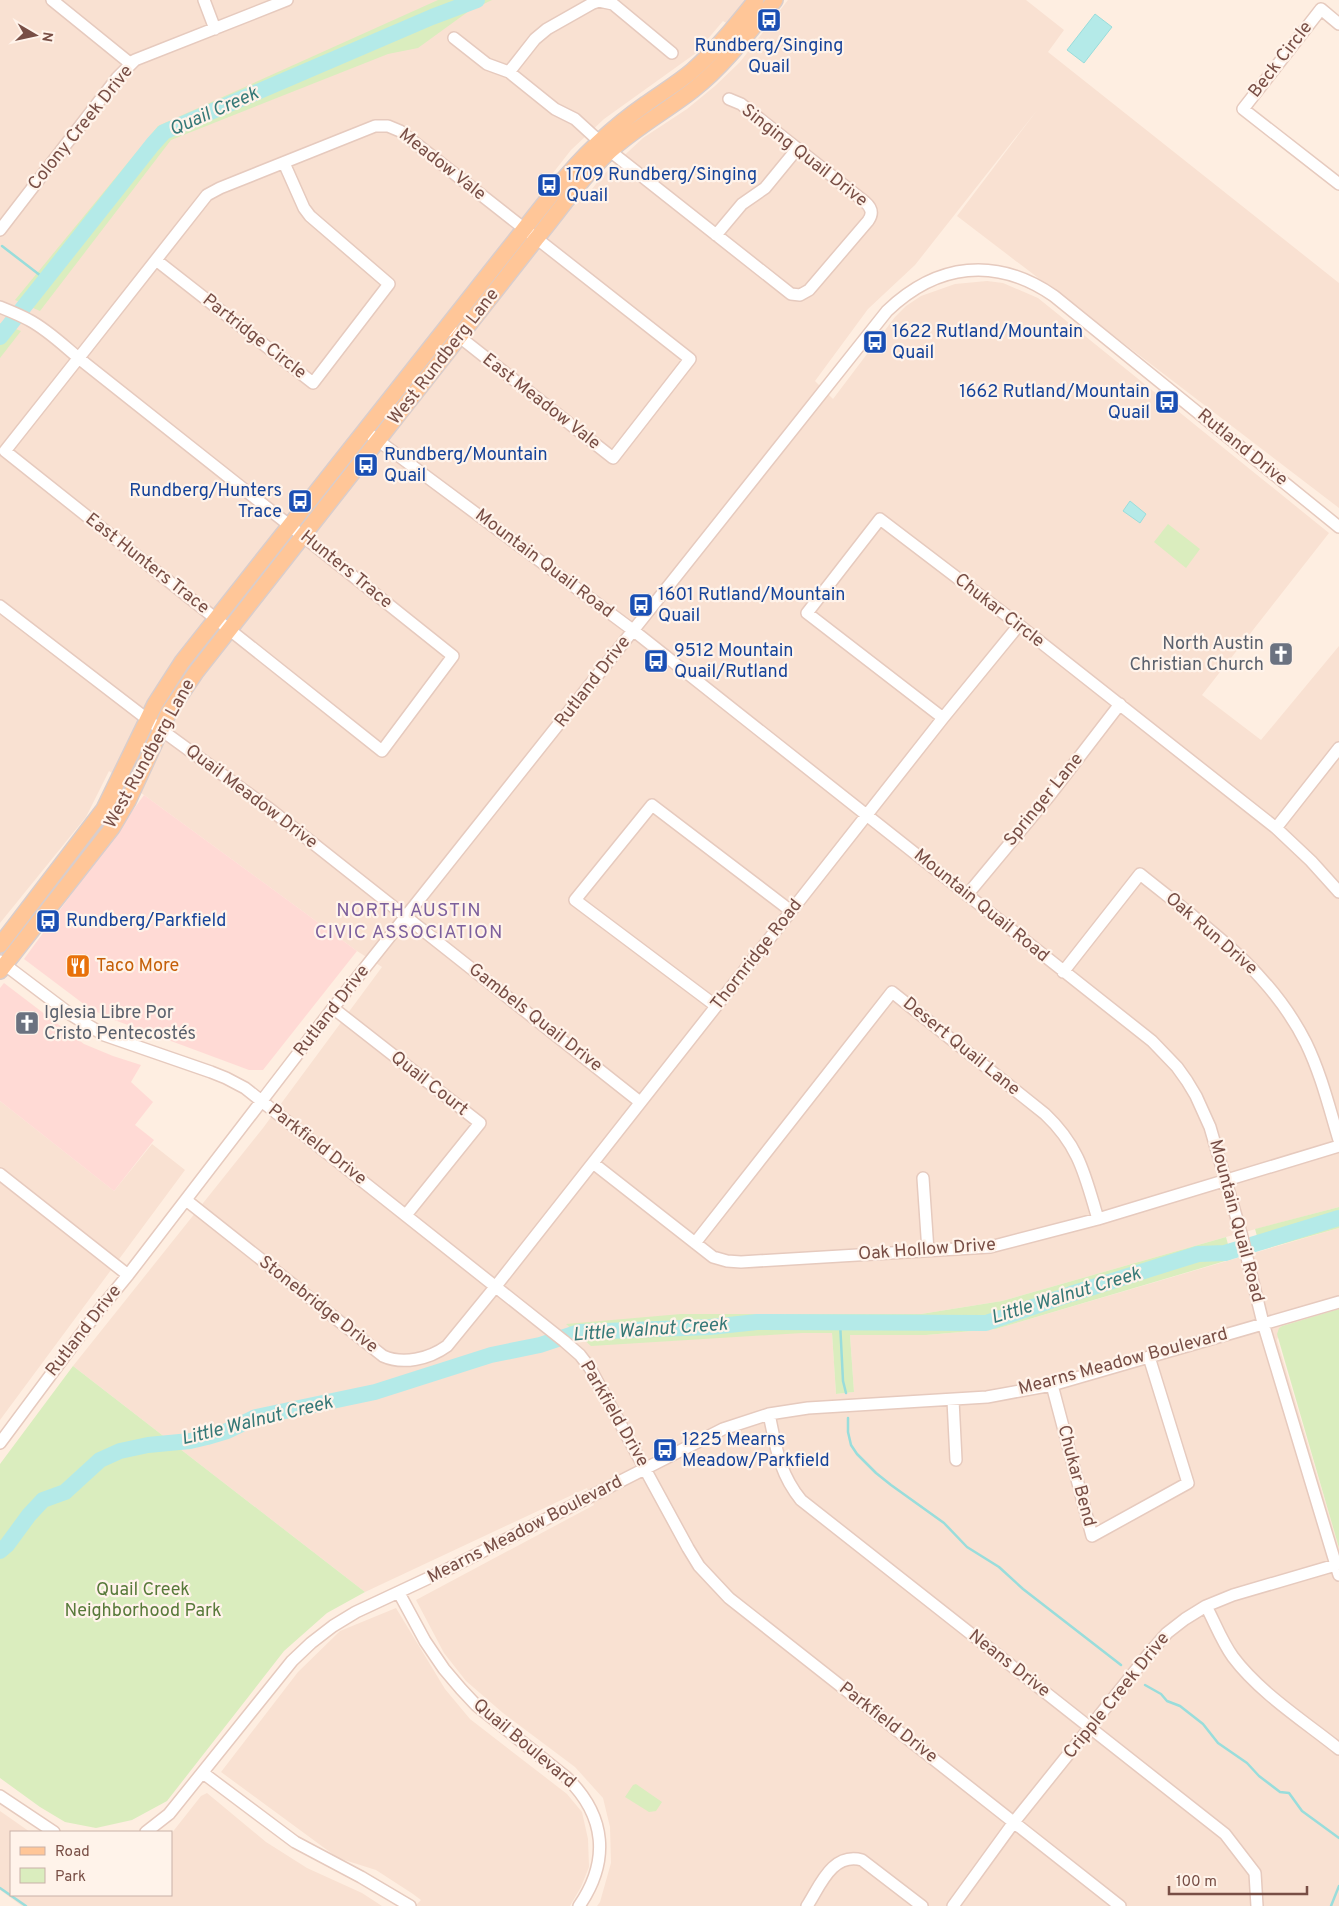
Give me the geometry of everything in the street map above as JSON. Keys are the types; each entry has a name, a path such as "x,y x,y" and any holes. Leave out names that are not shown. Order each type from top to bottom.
{"main road":[{"name":"West Rundberg Lane","path":"0,945 90,829 112,794 164,687 524,229 598,140 644,104 692,71 720,44 756,0"},
{"name":"West Rundberg Lane","path":"2,966 104,839 128,801 160,729 196,672 536,239 610,151 644,124 692,91 714,72 735,50 775,0"},
{"path":"737,23 749,32"},
{"path":"90,829 104,839"}],"street":[{"path":"52,0 131,64"},
{"path":"204,0 215,29"},
{"name":"Colony Creek Drive","path":"0,230 117,78 131,64 154,52 287,0"},
{"path":"509,72 535,38 547,29 593,2 598,1 612,4 672,53"},
{"name":"Beck Circle","path":"1339,24 1321,10 1243,109 1339,184"},
{"name":"Singing Quail Drive","path":"454,38 487,64 509,72 555,109 575,119 610,151 791,294 802,295 809,290 868,221 872,211 865,202 741,104 729,99"},
{"name":"Meadow Vale","path":"78,358 207,195 371,127 388,126 400,131 690,359 612,458"},
{"path":"716,235 742,204 765,188 797,149"},
{"name":"Partridge Circle","path":"156,260 313,383 390,284 310,216 304,208 284,163"},
{"name":"Rutland Drive","path":"0,1443 96,1314 333,1008 887,311 915,287 931,279 958,271 982,270 996,271 1026,279 1040,286 1339,526"},
{"name":"Hunters Trace","path":"0,307 30,320 453,656 382,751"},
{"name":"East Meadow Vale","path":"446,327 612,458"},
{"name":"East Hunters Trace","path":"78,358 5,452 382,751"},
{"name":"Mountain Quail Road","path":"365,430 634,631 1152,1041 1177,1067 1204,1111 1241,1233 1263,1323 1338,1568"},
{"name":"Chukar Circle","path":"943,718 807,613 880,519 1120,704 1276,828 1312,861 1339,892"},
{"name":"Quail Meadow Drive","path":"0,606 160,729 271,810 407,917"},
{"name":"Thornridge Road","path":"496,1286 943,718 1019,626"},
{"name":"Springer Lane","path":"967,895 1050,795 1120,704"},
{"path":"1276,828 1339,748"},
{"path":"716,1006 575,900 652,805 791,911"},
{"name":"Oak Run Drive","path":"1063,972 1140,874 1231,948 1274,993 1297,1026 1314,1062 1339,1140"},
{"name":"Gambels Quail Drive","path":"407,917 640,1102"},
{"name":"Parkfield Drive","path":"2,966 97,1031 124,1043 226,1078 240,1086 496,1286 580,1355 599,1383 699,1566 729,1598 1120,1906"},
{"name":"Desert Quail Lane","path":"695,1243 892,992 1058,1126 1078,1156 1098,1219"},
{"name":"Quail Court","path":"333,1008 480,1123 406,1215"},
{"name":"Oak Hollow Drive","path":"593,1163 713,1256 720,1260 734,1262 990,1247 1098,1219 1339,1146"},
{"path":"0,1174 128,1275"},
{"path":"923,1178 928,1251"},
{"name":"Stonebridge Drive","path":"186,1200 375,1350 389,1359 404,1360 429,1356 447,1346 496,1286"},
{"name":"Mearns Meadow Boulevard","path":"147,1831 169,1814 292,1661 333,1626 356,1612 399,1593 723,1429 769,1414 808,1408 987,1397 1052,1385 1339,1302"},
{"name":"Chukar Bend","path":"1052,1385 1092,1536 1188,1483 1149,1357"},
{"path":"953,1400 956,1460"},
{"name":"Neans Drive","path":"769,1414 782,1471 801,1500 1225,1834 1255,1873 1257,1906"},
{"name":"Cripple Creek Drive","path":"953,1906 1014,1822 1167,1633 1185,1618 1206,1606 1233,1595 1338,1568"},
{"name":"Quail Boulevard","path":"399,1593 425,1641 460,1689 476,1705 567,1778 578,1789 588,1804 595,1818 600,1837 600,1856 590,1891 580,1906"},
{"path":"1206,1606 1232,1656 1244,1671 1339,1749"},
{"path":"203,1773 295,1842 361,1877 410,1906"},
{"path":"0,1796 52,1831"},
{"path":"806,1906 833,1866 842,1860 852,1858 862,1860 922,1906"}],"shaded area":[{"path":"0,0 746,0 728,24 723,21 696,53 604,119 571,150 553,173 583,201 602,176 643,138 687,109 740,62 788,0 1026,0 1064,30 1048,52 1339,283 1339,508 957,216 1038,109 915,265 868,309 815,381 833,399 895,317 906,306 921,296 955,284 987,281 1003,283 1038,298 1329,533 1202,695 1261,740 1339,646 1339,1207 1002,1301 921,1314 681,1314 802,1333 832,1333 836,1394 854,1392 850,1335 926,1335 996,1329 1339,1228 1339,1309 1282,1326 1277,1340 1339,1548 1339,1906 597,1906 600,1902 611,1863 610,1827 603,1798 575,1767 503,1713 466,1681 444,1653 416,1600 594,1505 587,1488 365,1592 73,1366 263,1128 382,967 357,951 109,771 86,817 0,923"},
{"path":"144,795 357,951 263,1070 249,1070 109,1018 89,1008 24,959"},
{"path":"4,983 84,1044 141,1065 131,1082 153,1102 135,1125 154,1140 114,1191 0,1101 0,988"},
{"path":"0,1101 114,1191 152,1144 185,1170 0,1420"},
{"path":"396,1608 445,1689 470,1719 567,1794 582,1812 588,1839 589,1867 581,1887 570,1906 415,1906 421,1900 413,1894 376,1870 338,1858 221,1772 298,1672 340,1631"},
{"path":"207,1793 266,1842 307,1868 362,1893 382,1906 22,1906 0,1890 0,1811 29,1831 10,1831 10,1896 172,1896 172,1833 201,1796"}],"green space":[{"path":"438,0 492,0 469,11 418,48 388,54 171,140 40,311 15,300 158,126"},
{"path":"0,323 21,331 0,358"},
{"path":"1168,524 1200,549 1186,568 1154,542"},
{"path":"1339,1207 1339,1228 1261,1250 1255,1229"},
{"path":"1226,1237 1232,1259 996,1329 926,1335 850,1335 854,1392 836,1394 832,1333 802,1333 591,1346 566,1324 681,1314 921,1314 1002,1301"},
{"path":"1339,1309 1339,1548 1277,1334 1282,1326"},
{"name":"Quail Creek Neighborhood Park","path":"73,1366 365,1592 327,1613 284,1651 167,1801 132,1820 96,1828 65,1822 40,1807 0,1778 0,1464"},
{"path":"636,1784 662,1802 656,1811 649,1812 625,1797 633,1785"}],"water":[{"path":"1095,14 1112,27 1084,63 1067,50"},
{"path":"1130,501 1146,514 1140,523 1123,511"}],"waterway":[{"name":"Quail Creek","path":"0,337 164,132 432,17 477,0"},
{"path":"2,246 41,276 43,283"},
{"name":"Little Walnut Creek","path":"0,1551 43,1500 65,1492 100,1460 120,1451 207,1437 227,1431 256,1417 375,1392 491,1355 540,1345 579,1332 710,1327 757,1322 986,1323 1198,1254 1225,1253 1339,1218"},
{"path":"840,1322 843,1381 846,1393"},
{"path":"848,1418 848,1432 851,1445 857,1454 876,1473 944,1523 967,1547 999,1567 1023,1589 1121,1665"},
{"path":"1145,1685 1161,1694 1167,1701 1180,1706 1203,1724 1218,1743 1247,1763 1259,1776 1280,1792 1289,1793 1302,1811 1339,1838"},
{"path":"1331,1906 1339,1886"},
{"path":"0,1888 10,1895"},
{"path":"12,1896 26,1906"}],"place":[{"name":"Rundberg/Singing Quail","path":"769,20"},
{"name":"1709 Rundberg/Singing Quail","path":"549,185"},
{"name":"1622 Rutland/Mountain Quail","path":"875,342"},
{"name":"1662 Rutland/Mountain Quail","path":"1167,402"},
{"name":"Rundberg/Mountain Quail","path":"366,465"},
{"name":"Rundberg/Hunters Trace","path":"300,501"},
{"name":"1601 Rutland/Mountain Quail","path":"641,605"},
{"name":"North Austin Christian Church","path":"1281,654"},
{"name":"9512 Mountain Quail/Rutland","path":"656,661"},
{"name":"Rundberg/Parkfield","path":"48,921"},
{"name":"Taco More","path":"78,966"},
{"name":"Iglesia Libre Por Cristo Pentecostés","path":"27,1023"},
{"name":"1225 Mearns Meadow/Parkfield","path":"665,1450"}],"district":[{"name":"NORTH AUSTIN CIVIC ASSOCIATION","path":"409,922"}]}
